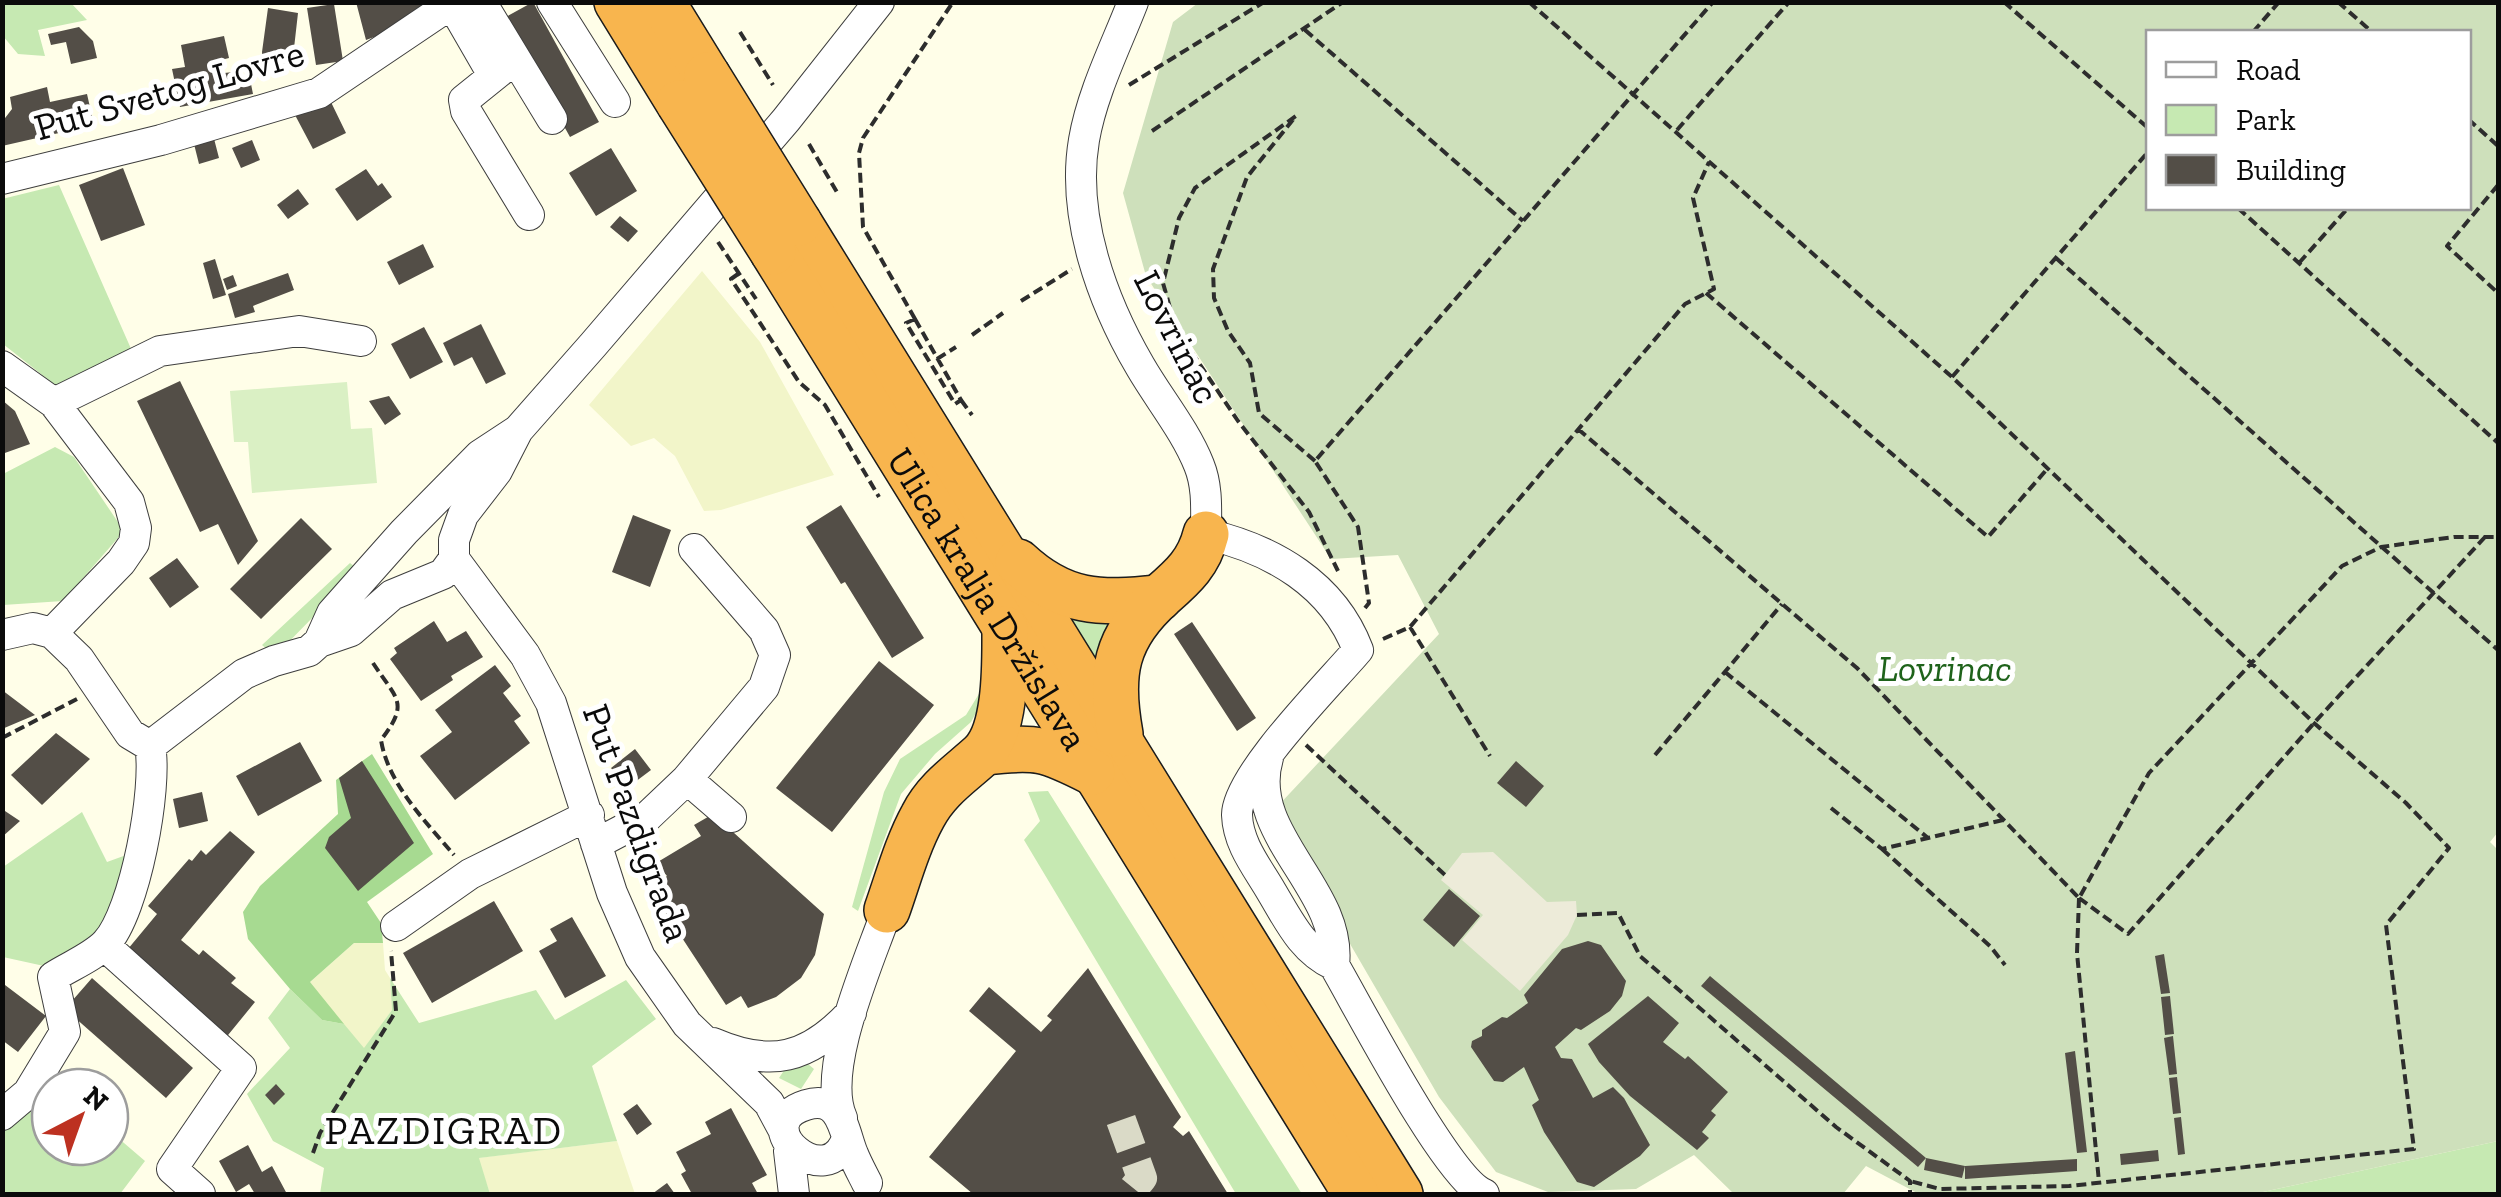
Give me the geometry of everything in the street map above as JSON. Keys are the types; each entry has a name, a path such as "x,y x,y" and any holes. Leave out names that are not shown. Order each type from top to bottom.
{"highway":[{"name":"Ulica kralja Držislava","path":"617,2 693,89"},
{"name":"Ulica kralja Držislava","path":"662,2 693,89 770,250 1005,629 1108,759 1400,1194"},
{"name":"Ulica kralja Držislava","path":"770,250 999,544 1108,759 1356,1194"},
{"path":"985,752 1032,747 1060,756 1108,759 1118,661 1131,627 1194,564 1206,534"},
{"path":"999,544 1040,582 1074,598 1112,603 1159,598"},
{"path":"887,910 923,816 954,776 985,752 1001,711 1005,629"}],"street":[{"path":"552,2 614,102"},
{"path":"319,642 351,631 392,595 443,564 463,515 498,471 518,430 750,162 879,2"},
{"name":"Lovrinac","path":"1133,2 1084,139 1084,225 1112,310 1138,363 1200,467 1206,498 1206,534"},
{"path":"462,3 504,67 552,119"},
{"name":"Put Svetog Lovre","path":"2,179 161,140 319,93 462,3"},
{"path":"504,67 464,100 466,112 529,215"},
{"path":"54,403 160,351 299,330 361,341"},
{"path":"2,366 54,403 129,502 136,528 134,542 122,562 52,633"},
{"path":"150,746 244,674 310,651 319,642 332,612 404,532 480,455 518,430"},
{"path":"424,521 436,523 443,564 408,574 396,553 404,532 424,521"},
{"path":"1206,534 1246,544 1297,571 1322,594 1354,639 1268,758 1249,778 1236,812 1240,841 1314,956 1334,965 1446,1154 1476,1191 1484,1194"},
{"path":"396,926 470,874 592,830 648,817 687,779 764,686 774,655 764,630 694,549"},
{"name":"Put Pazdigrada","path":"443,564 524,655 551,703 612,893 640,956 698,1037 757,1090 778,1115 796,1194"},
{"path":"2,635 33,628 52,633 78,659 130,734 150,746"},
{"path":"2,1115 28,1093 66,1032 53,976 104,946 130,900 153,784 150,746"},
{"path":"687,779 730,817"},
{"path":"874,1189 836,1104 836,1066 887,910"},
{"path":"104,946 241,1068 172,1169 200,1194"},
{"path":"698,1037 748,1055 790,1056 826,1036 852,1011"},
{"path":"836,1066 807,1105 791,1115 787,1141 804,1164 825,1164 850,1172 874,1189"},
{"name":"Put Pazdigrada","path":"757,1090 791,1104 807,1105"},
{"path":"807,1105 826,1105 845,1128"},
{"path":"825,1164 840,1155 845,1128"},
{"name":"Put Pazdigrada","path":"796,1194 825,1164"}],"path":[{"path":"953,2 863,138 859,154 862,227 972,415"},
{"path":"1125,88 1264,2"},
{"path":"1152,132 1344,2"},
{"path":"1529,2 1952,377 2449,848 2386,925 2414,1149 2099,1182 1992,1190 1940,1188 1910,1181 1822,1116 1640,956 1618,913 1577,914"},
{"path":"1315,461 1713,2"},
{"path":"1675,132 1789,2"},
{"path":"2004,2 2146,126"},
{"path":"2255,30 2280,2"},
{"path":"2338,2 2370,30"},
{"path":"1305,30 1523,222"},
{"path":"740,32 773,85"},
{"path":"1341,578 1309,512 1238,421 1176,329 1164,283 1178,218 1194,188 1296,116 1247,177 1213,268 1214,298 1228,331 1250,363 1259,413 1315,461 1358,527 1369,604 1354,639"},
{"path":"2471,122 2498,146"},
{"path":"809,144 838,194"},
{"path":"1952,377 2146,154"},
{"path":"1354,639 1410,627 1684,304 1714,289 1693,198 1709,162"},
{"path":"2498,186 2447,246 2498,293"},
{"path":"2240,210 2498,443"},
{"path":"2300,263 2346,210"},
{"path":"718,242 770,250"},
{"path":"756,298 770,250"},
{"path":"770,250 731,280 799,382 825,405 879,498"},
{"path":"2056,258 2498,650"},
{"path":"1021,302 1074,268"},
{"path":"1706,294 1988,537 2048,468"},
{"path":"972,335 1003,313"},
{"path":"915,319 906,323 953,402 961,400"},
{"path":"938,359 956,346"},
{"path":"1578,430 1857,668 2079,898 2128,934 2484,537"},
{"path":"2099,1182 2076,954 2079,898 2149,773 2342,566 2381,547 2454,537 2498,537"},
{"path":"1656,754 1782,604"},
{"path":"1410,627 1490,756"},
{"path":"373,663 398,701 399,716 381,740 384,758 414,808 470,874"},
{"path":"1725,672 1928,838"},
{"path":"2,738 99,688"},
{"path":"1288,728 1445,875"},
{"path":"1831,808 1990,946 2005,965"},
{"path":"1882,849 2003,820"},
{"path":"312,1154 320,1133 396,1011 390,958 396,926"},
{"path":"1910,1181 1910,1194"}],"green space":[{"path":"2,3 71,3 87,20 38,30 45,56 18,54 3,36"},
{"name":"Lovrinac","path":"1198,3 2498,3 2498,832 2490,842 2498,850 2498,1141 2254,1194 1919,1194 1866,1166 1843,1194 1734,1194 1694,1155 1636,1189 1548,1192 1496,1172 1439,1097 1310,875 1276,808 1439,634 1398,555 1331,559 1146,276 1123,193 1173,22"},
{"path":"59,185 132,351 60,389 3,344 2,199"},
{"path":"702,271 760,342 834,475 721,510 704,511 675,456 654,438 631,446 589,405"},
{"path":"347,382 351,429 372,428 377,483 252,493 248,442 234,442 230,391"},
{"path":"55,447 74,457 124,531 63,601 3,605 3,474"},
{"path":"350,563 359,570 275,656 262,645"},
{"path":"1059,606 1123,618 1104,673"},
{"path":"985,684 971,722 935,754 901,794 858,911 852,907 884,792 900,759 966,715"},
{"path":"372,754 433,854 367,902 381,923 383,943 354,943 310,982 344,1024 322,1020 290,989 248,939 243,912 260,886 338,814 336,780"},
{"path":"1048,791 1302,1194 1236,1194 1024,840 1040,821 1028,792"},
{"path":"82,812 107,862 129,854 104,927 64,957 44,966 3,957 3,867"},
{"path":"354,943 383,943 385,970 390,978 392,1010 364,1049 309,983"},
{"path":"390,978 419,1023 536,990 555,1020 626,980 656,1019 592,1066 617,1141 479,1158 490,1194 320,1194 324,1168 273,1141 247,1094 290,1048 268,1018 290,989 322,1020 344,1024 364,1048 392,1010"},
{"path":"808,1064 814,1069 801,1089 779,1078 785,1069"},
{"path":"30,1100 30,1167 130,1167 130,1148 145,1161 120,1194 3,1194 3,1126"},
{"path":"617,1141 635,1194 490,1194 478,1158"},
{"path":"2498,1141 2498,1194 2254,1194"}],"shaded area":[{"path":"1493,852 1547,902 1576,901 1577,915 1568,935 1520,991 1462,940 1483,915 1441,880 1462,853"}],"building":[{"path":"356,2 424,2 429,17 366,40"},
{"path":"533,2 599,122 570,137 504,18"},
{"path":"334,4 343,61 316,65 307,8"},
{"path":"268,8 298,13 293,57 287,70 263,67"},
{"path":"79,27 93,41 97,58 71,64 66,42 51,45 48,34"},
{"path":"224,36 229,58 221,60 224,73 234,72 236,82 250,79 253,94 180,107 172,69 185,67 181,45"},
{"path":"47,87 50,102 87,94 94,125 2,146 2,122 12,109 10,97"},
{"path":"329,98 346,133 313,149 295,115"},
{"path":"212,131 219,158 199,164 192,136"},
{"path":"252,140 260,160 241,168 232,148"},
{"path":"611,148 637,191 596,216 569,173"},
{"path":"123,168 145,225 101,241 79,185"},
{"path":"366,169 392,197 357,221 335,189"},
{"path":"298,189 309,204 288,219 277,205"},
{"path":"620,216 638,231 628,242 610,227"},
{"path":"423,244 434,267 399,285 387,262"},
{"path":"215,259 226,295 213,299 203,263"},
{"path":"288,273 294,290 253,306 255,312 235,318 228,294"},
{"path":"233,275 237,286 227,290 223,279"},
{"path":"481,324 506,374 486,384 472,357 454,366 443,343"},
{"path":"424,327 443,362 410,379 391,344"},
{"path":"180,381 258,541 238,565 218,524 200,532 137,401"},
{"path":"389,396 401,414 385,425 369,401"},
{"path":"2,400 15,411 30,444 2,454"},
{"path":"841,505 924,638 892,658 806,527"},
{"path":"633,515 671,530 650,587 612,572"},
{"path":"301,518 332,549 261,619 230,589"},
{"path":"177,558 199,587 170,608 149,578"},
{"path":"434,621 447,642 466,631 483,657 451,676 453,680 421,701 390,659 397,653 394,648"},
{"path":"1192,622 1256,718 1237,731 1174,634"},
{"path":"879,661 934,705 832,832 776,788"},
{"path":"495,665 511,686 503,693 521,716 514,721 530,743 455,800 420,756 452,732 435,710"},
{"path":"2,690 35,715 2,729"},
{"path":"56,733 90,759 42,805 11,775"},
{"path":"300,742 322,781 258,816 236,776"},
{"path":"635,749 651,770 627,788 611,768"},
{"path":"362,761 414,843 358,891 325,848 329,837 351,818 339,778"},
{"path":"1516,761 1544,786 1526,807 1497,783"},
{"path":"202,792 208,821 179,828 173,799"},
{"path":"2,809 20,821 2,837"},
{"path":"713,814 824,914 815,955 801,978 776,997 748,1008 741,996 726,1005 650,889 667,876 656,863 701,836 694,825"},
{"path":"230,831 255,852 181,940 199,955 203,950 236,978 231,983 255,1002 224,1040 123,955 157,914 148,906 189,859 192,861 201,850 206,855"},
{"path":"1449,889 1480,916 1454,947 1423,920"},
{"path":"494,901 523,951 432,1003 403,953"},
{"path":"572,917 606,976 565,998 539,951 557,941 550,929"},
{"path":"1588,941 1601,945 1626,981 1622,996 1610,1011 1581,1030 1576,1028 1555,1047 1561,1058 1572,1059 1593,1098 1613,1087 1624,1098 1650,1145 1594,1187 1577,1182 1544,1132 1532,1105 1539,1100 1524,1067 1503,1082 1494,1081 1471,1047 1472,1041 1482,1036 1482,1030 1528,1003 1524,995 1562,949"},
{"path":"2164,954 2170,993 2161,994 2155,956"},
{"path":"1088,968 1181,1117 1173,1127 1183,1136 1189,1131 1228,1194 973,1194 929,1157 1016,1051 969,1011 989,987 1041,1032 1052,1020 1047,1016"},
{"path":"1710,976 1926,1158 1918,1167 1701,986"},
{"path":"92,978 193,1068 166,1098 65,1009"},
{"path":"5,985 46,1016 18,1052 2,1040"},
{"path":"1648,996 1679,1023 1663,1042 1685,1059 1688,1056 1728,1092 1711,1111 1716,1115 1702,1132 1709,1138 1697,1150 1630,1096 1588,1044"},
{"path":"2170,996 2174,1034 2165,1035 2161,997"},
{"path":"2173,1036 2177,1074 2169,1075 2164,1038"},
{"path":"2075,1051 2087,1152 2077,1153 2065,1053"},
{"path":"2177,1077 2181,1113 2173,1114 2169,1078"},
{"path":"276,1084 285,1094 274,1105 265,1095"},
{"path":"637,1104 652,1124 637,1135 623,1114"},
{"path":"731,1108 767,1175 752,1183 758,1194 692,1194 681,1174 686,1171 676,1152 711,1134 705,1122"},
{"path":"2181,1117 2185,1154 2178,1155 2174,1118"},
{"path":"248,1145 262,1172 272,1166 287,1194 255,1194 249,1184 236,1192 219,1161"},
{"path":"2158,1150 2159,1161 2121,1165 2120,1154"},
{"path":"1926,1158 1965,1166 1962,1178 1924,1170"},
{"path":"2077,1159 2077,1171 1965,1179 1965,1166"},
{"path":"667,1183 675,1194 652,1194"}],"tunnel":[{"path":"1121,1120 1142,1178 1129,1194"}],"district":[{"name":"PAZDIGRAD","path":"444,1130"}]}
